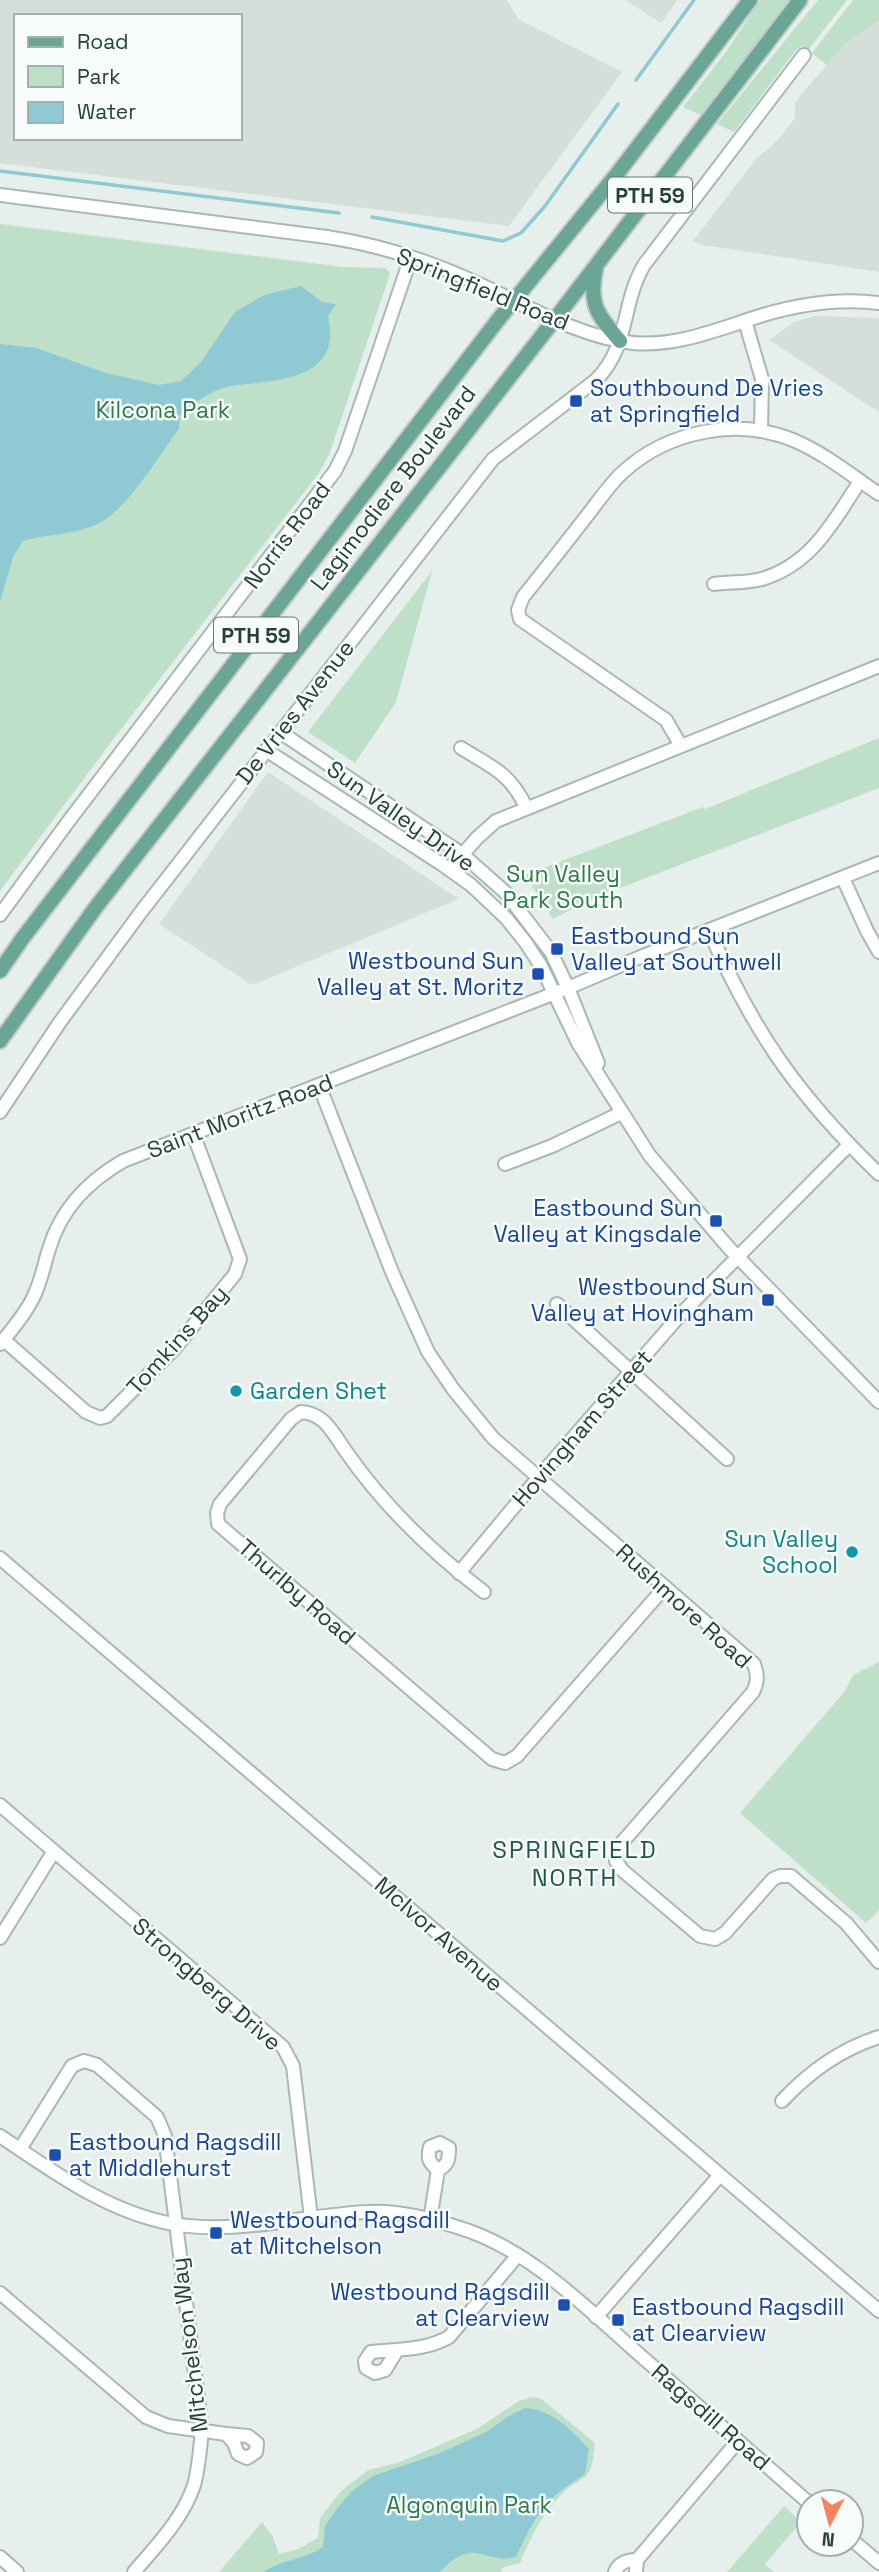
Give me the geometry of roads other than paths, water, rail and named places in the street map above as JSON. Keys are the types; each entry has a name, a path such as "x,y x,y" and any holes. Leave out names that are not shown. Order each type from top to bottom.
{"main road":[{"name":"Lagimodiere Boulevard","path":"0,971 201,704 514,301 617,174 750,0"},
{"name":"Lagimodiere Boulevard","path":"0,1041 96,907 800,0"},
{"path":"596,265 592,289 594,303 603,321 620,341"}],"street":[{"name":"De Vries Avenue","path":"0,1112 68,1011 266,750 494,459 596,380 608,366 620,341 634,284 643,265 804,55"},
{"name":"Springfield Road","path":"0,195 335,238 411,257 452,272 555,319 620,341 673,341 813,304 848,301 879,303"},
{"name":"Norris Road","path":"0,915 335,471 345,451 411,257"},
{"path":"745,321 762,379 761,431"},
{"path":"681,746 666,720 520,620 518,610 523,597 613,482 634,463 660,446 693,434 732,429 761,431 791,439 817,452 879,494"},
{"path":"714,584 761,579 787,568 808,554 820,541 860,481"},
{"path":"450,869 496,821 879,666"},
{"name":"Sun Valley Drive","path":"280,733 462,854 505,892 551,953 610,1093"},
{"path":"461,748 509,779 517,788 526,807"},
{"name":"Sun Valley Drive","path":"266,750 450,869 507,919 541,966 578,1043 650,1156 696,1212 879,1402"},
{"name":"Saint Moritz Road","path":"2,1342 35,1294 58,1225 87,1186 123,1161 194,1136 879,863"},
{"path":"843,878 879,952"},
{"path":"709,930 732,984 764,1039 800,1090 879,1174"},
{"name":"Rushmore Road","path":"319,1086 392,1272 428,1352 493,1438 754,1664 758,1674 757,1684 752,1692 619,1846 616,1861 622,1870 700,1936 715,1938 725,1933 773,1879 791,1876 846,1923 879,1962"},
{"path":"506,1164 552,1146 621,1113"},
{"name":"Tomkins Bay","path":"2,1342 86,1412 100,1418 107,1416 175,1349 235,1273 240,1259 194,1136"},
{"name":"Hovingham Street","path":"459,1573 681,1314 849,1145"},
{"path":"557,1304 727,1460"},
{"name":"Thurlby Road","path":"484,1592 459,1573 382,1499 328,1426 315,1413 301,1412 291,1419 220,1504 217,1513 218,1524 492,1759 505,1763 517,1756 665,1587"},
{"name":"McIvor Avenue","path":"0,1558 879,2311"},
{"name":"Strongberg Drive","path":"0,1805 283,2047 293,2066 311,2218"},
{"path":"0,1938 54,1851"},
{"path":"782,2101 816,2069 849,2049 879,2037"},
{"name":"Mitchelson Way","path":"20,2149 72,2066 84,2061 97,2065 157,2118 165,2136 202,2430 197,2470 189,2496 177,2519 134,2572"},
{"name":"Ragsdill Road","path":"0,2136 79,2189 126,2211 176,2224 236,2227 370,2211 430,2220 488,2238 519,2255 596,2317 795,2491"},
{"path":"430,2220 438,2170"},
{"path":"596,2317 720,2175"},
{"path":"396,2351 435,2345 449,2337 519,2255"},
{"path":"0,2292 146,2417 168,2426 226,2434"},
{"path":"615,2572 617,2567 627,2560 637,2566 738,2441"},
{"path":"865,2551 879,2563"},
{"path":"0,2557 17,2572"}],"water":[{"path":"301,286 322,302 336,304 328,316 330,334 326,353 317,364 290,377 220,389 196,402 180,415 179,429 130,496 108,518 79,530 23,541 13,557 0,602 0,344 36,348 106,373 159,385 181,381 201,362 235,312 264,295"},
{"name":"Algonquin Park","path":"525,2408 553,2417 589,2449 585,2474 559,2492 543,2509 516,2557 495,2558 470,2553 452,2561 440,2572 264,2572 323,2547 325,2526 336,2510 352,2491 373,2476 440,2453 486,2432"}],"waterway":[{"path":"636,80 694,0"},
{"path":"372,217 503,241 521,233 545,206 618,104"},
{"path":"0,171 339,213"}],"place":[{"name":"Southbound De Vries at Springfield","path":"576,401"},
{"name":"Eastbound Sun Valley at Southwell","path":"557,949"},
{"name":"Westbound Sun Valley at St. Moritz","path":"538,974"},
{"name":"Eastbound Sun Valley at Kingsdale","path":"716,1221"},
{"name":"Westbound Sun Valley at Hovingham","path":"768,1300"},
{"name":"Garden Shet","path":"236,1391"},
{"name":"Sun Valley School","path":"852,1552"},
{"name":"Eastbound Ragsdill at Middlehurst","path":"55,2155"},
{"name":"Westbound Ragsdill at Mitchelson","path":"216,2233"},
{"name":"Westbound Ragsdill at Clearview","path":"564,2305"},
{"name":"Eastbound Ragsdill at Clearview","path":"618,2320"}],"district":[{"name":"SPRINGFIELD NORTH","path":"575,1863"}],"park label":[{"name":"Kilcona Park","path":"163,410"},
{"name":"Sun Valley Park South","path":"563,887"}]}
